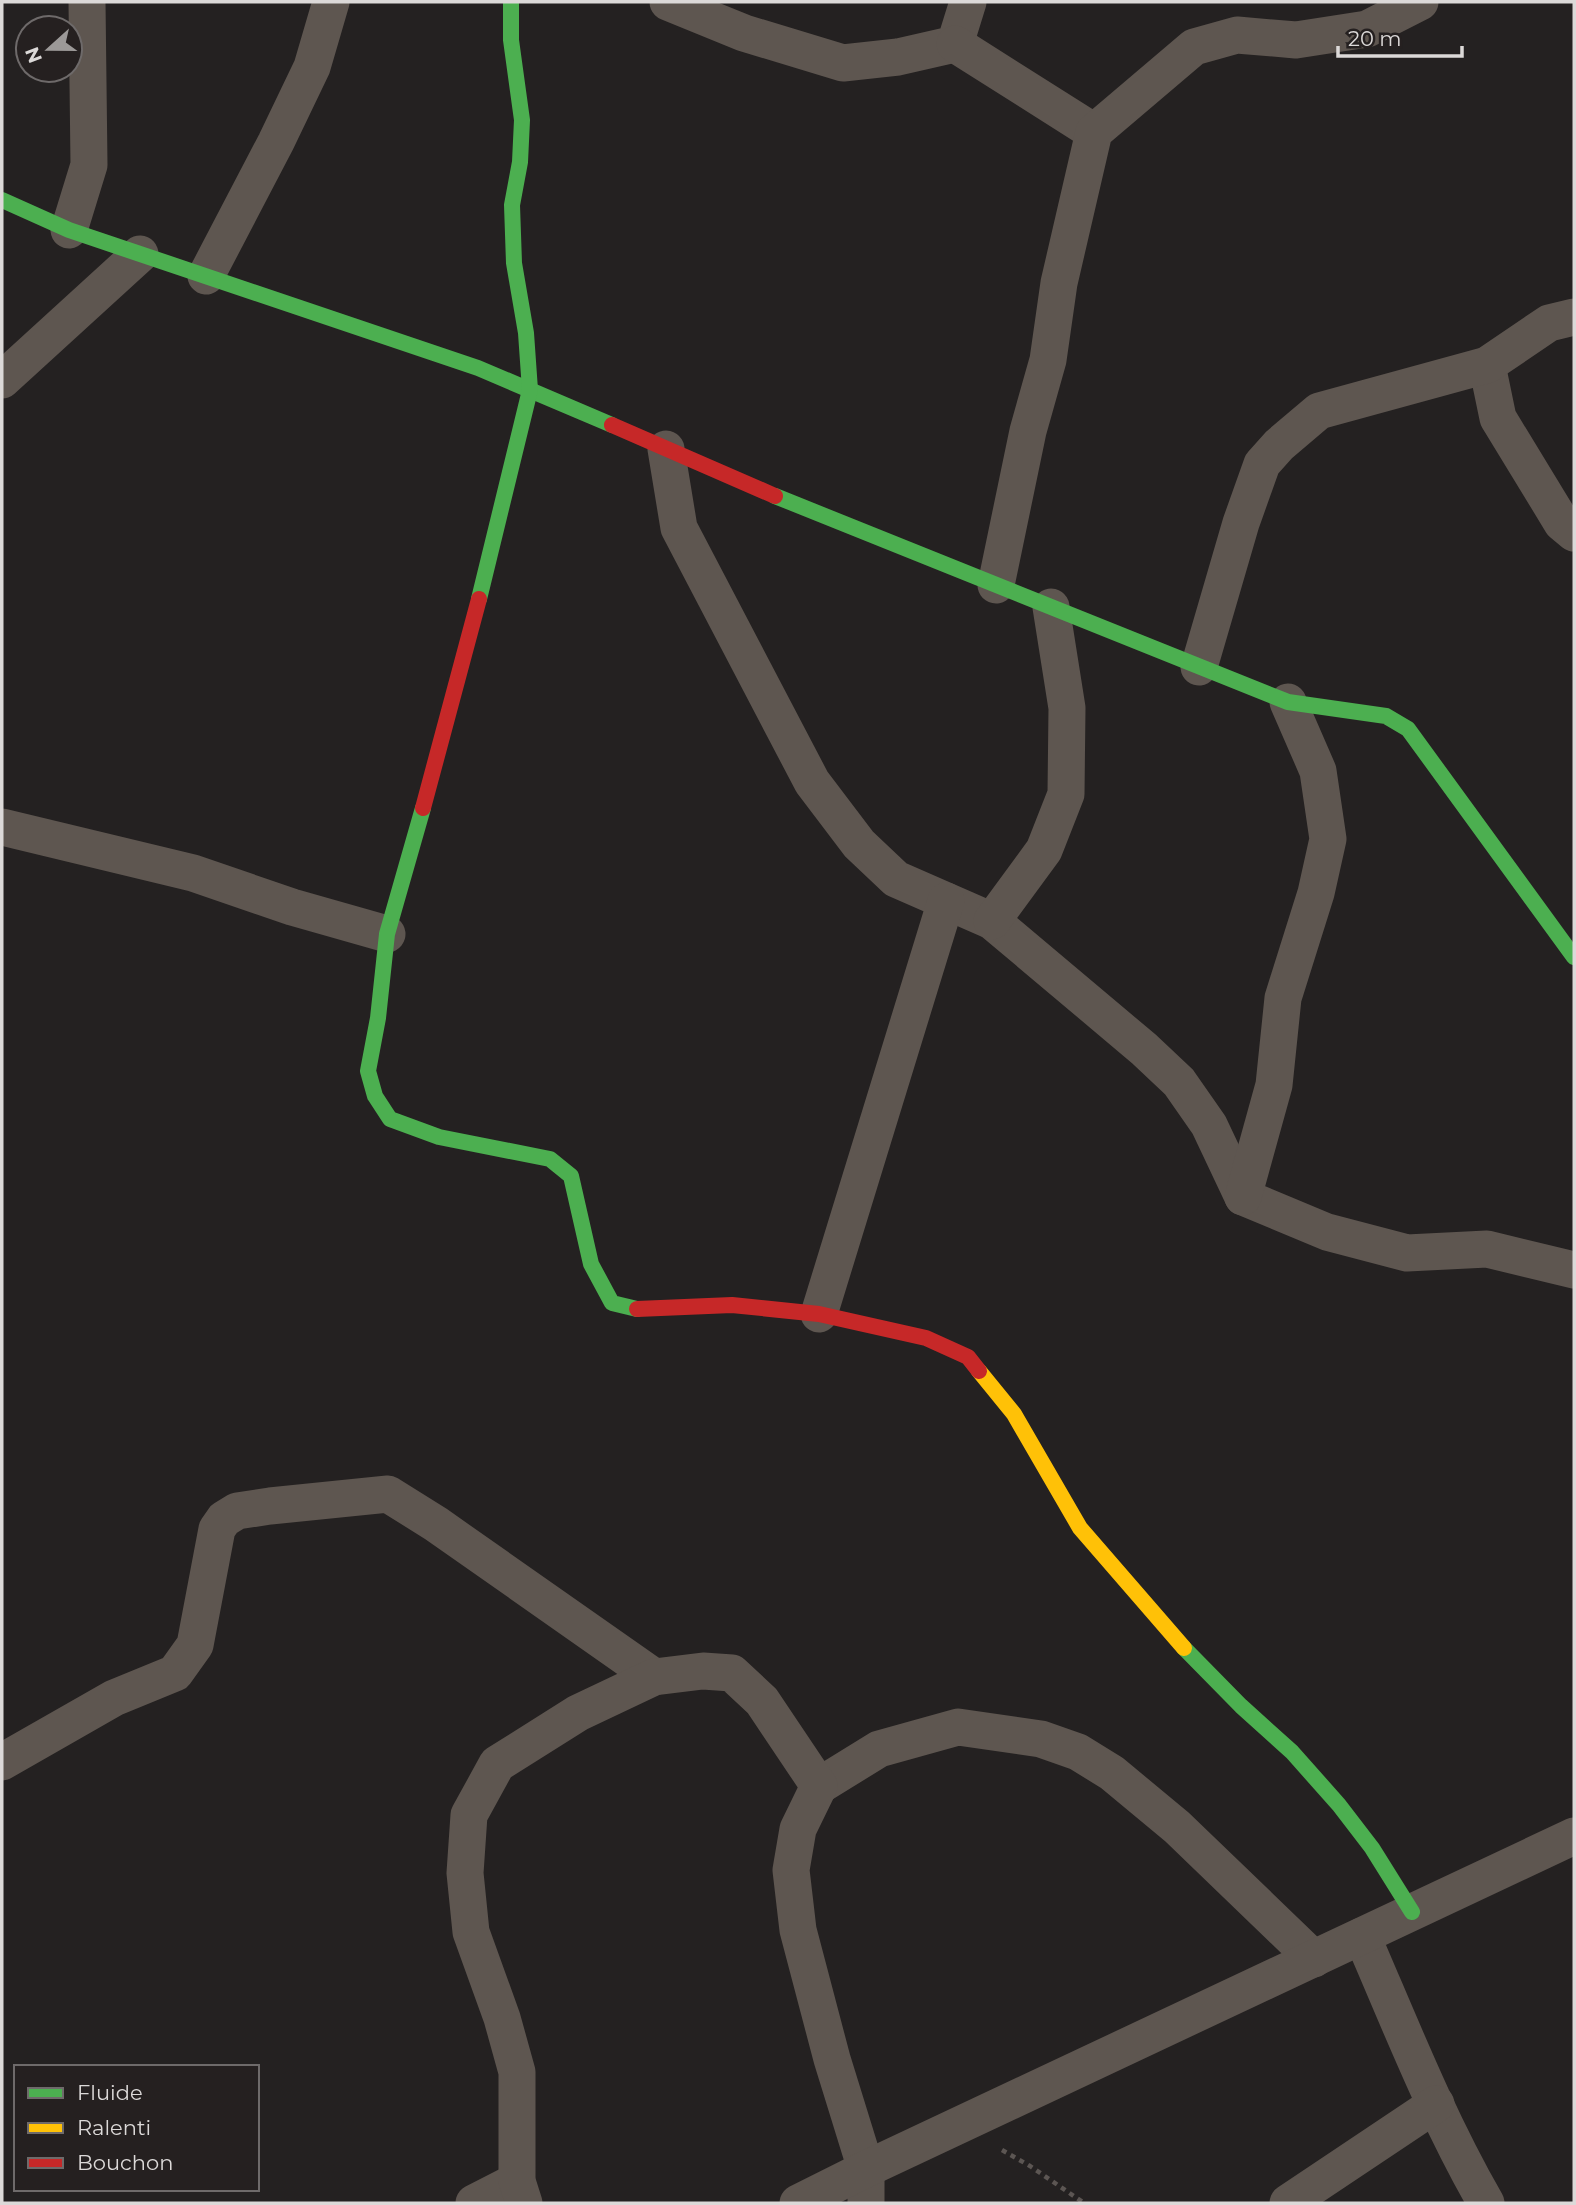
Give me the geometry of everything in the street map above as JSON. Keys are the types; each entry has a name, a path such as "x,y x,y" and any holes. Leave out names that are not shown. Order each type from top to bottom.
{"street":[{"path":"69,230 89,165 87,2"},
{"path":"206,276 276,142 312,66 331,2"},
{"path":"510,2 511,40 522,120 520,162 512,205 514,263 526,333 530,390 466,651 387,934 369,1071 375,1096 390,1119 439,1137 550,1159 571,1176 590,1264 611,1303 634,1308 732,1305 819,1314 887,1332 926,1338 968,1357 1014,1414 1080,1528 1179,1643 1241,1706 1293,1752 1339,1805 1372,1848 1412,1912"},
{"path":"668,2 744,33 843,63 898,57 954,44 1094,132"},
{"path":"954,44 968,2"},
{"path":"996,585 1028,431 1048,360 1059,283 1094,132 1194,47 1237,35 1296,40 1367,29 1420,2"},
{"path":"2,200 69,230 478,368 804,508 1288,702 1386,716 1408,729 1574,957"},
{"path":"2,380 140,254"},
{"path":"1199,667 1241,523 1262,464 1279,445 1320,411 1487,365 1549,323 1574,317"},
{"path":"1487,365 1498,418 1562,523 1574,533"},
{"path":"666,449 679,528 812,782 859,844 897,879 992,922 1144,1049 1179,1082 1209,1125 1243,1197 1327,1232 1407,1253 1487,1249 1574,1270"},
{"path":"992,922 1044,850 1066,794 1066,708 1051,607"},
{"path":"1243,1197 1274,1085 1283,998 1316,893 1328,839 1318,771 1288,702"},
{"path":"2,827 193,873 292,907 387,934"},
{"path":"819,1314 946,901"},
{"path":"2,1762 114,1698 175,1673 195,1645 216,1529 224,1519 237,1511 270,1506 388,1494 436,1524 654,1677"},
{"path":"474,2203 520,2192 517,2072 502,2018 471,1932 465,1873 469,1815 497,1764 578,1713 654,1677 703,1671 732,1673 762,1701 819,1786"},
{"path":"866,2186 808,1969 799,1930 791,1870 798,1829 819,1786 878,1749 958,1727 1041,1739 1078,1752 1112,1773 1177,1827 1314,1959"},
{"path":"798,2203 866,2186 958,2125 1574,1836"},
{"path":"1362,1936 1436,2104 1486,2203"},
{"path":"1288,2203 1436,2104"}],"path":[{"path":"958,2125 1030,2165 1084,2203"}],"traffic: fast":[{"path":"479,599 530,390 526,333 514,263 512,205 520,162 522,120 511,40 511,2"},
{"path":"2,200 69,230 478,368 612,425"},
{"path":"775,496 1288,702 1386,716 1408,729 1574,957"},
{"path":"423,808 387,934 378,1018 368,1071 375,1096 390,1119 439,1137 550,1159 571,1176 591,1264 612,1303 637,1309"},
{"path":"1184,1648 1241,1706 1292,1752 1339,1805 1372,1848 1412,1912"}],"traffic: slow":[{"path":"979,1371 1014,1414 1080,1528 1184,1648"}],"traffic: jam":[{"path":"612,425 775,496"},
{"path":"423,808 479,599"},
{"path":"637,1309 732,1305 819,1314 926,1338 968,1357 979,1371"}]}
